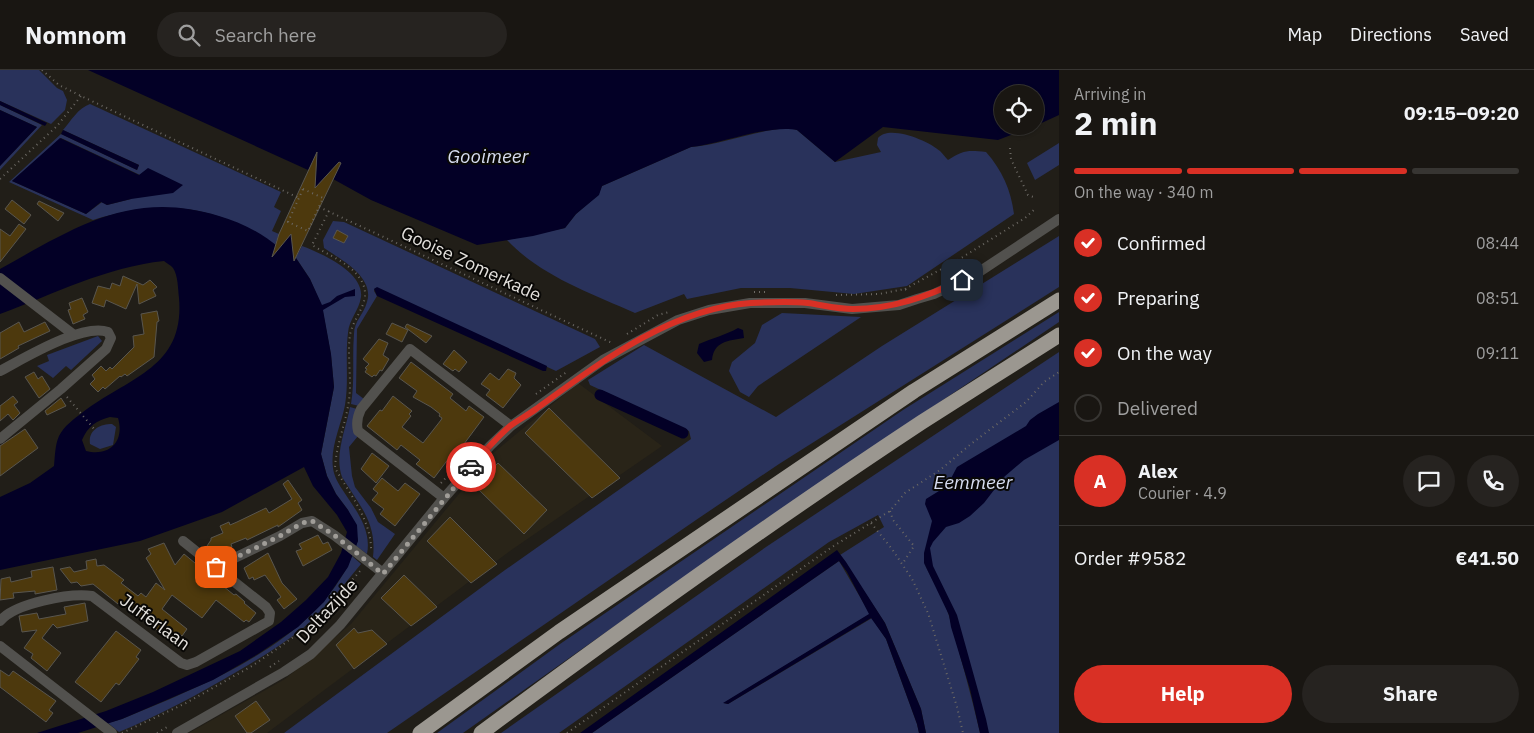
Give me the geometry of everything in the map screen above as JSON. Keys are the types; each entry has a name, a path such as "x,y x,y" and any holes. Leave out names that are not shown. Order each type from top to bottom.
{"highway":[{"path":"420,733 559,632 914,391 1059,300"},
{"path":"481,733 574,664 778,521 922,423 1059,335"}],"street":[{"name":"Deltazijde","path":"175,728 284,672 311,654 340,625 479,458 511,426 603,360 678,320 709,310 750,303 805,303 852,309 900,305 934,294 976,274 1059,219"},
{"path":"0,278 74,335"},
{"path":"0,371 74,335 100,329 108,332 112,338 106,349 0,439"},
{"path":"444,498 358,431 357,427 357,416 361,409 410,349 511,426"},
{"path":"216,567 280,536 302,523 312,521 334,535 383,574"},
{"name":"Jufferlaan","path":"0,621 13,611 30,604 81,595 92,596 180,663 187,665 196,662 269,621 270,613 266,606 183,542"},
{"path":"0,646 81,707 112,733"}],"path":[{"path":"42,70 59,84 81,96 299,198"},
{"path":"0,179 57,126 81,96"},
{"path":"1010,148 1011,159 1028,195 1036,198"},
{"path":"303,189 323,198 308,231 288,222 299,198 303,189"},
{"name":"Gooise Zomerkade","path":"319,208 612,344"},
{"path":"906,289 958,260 1025,218 1036,208"},
{"path":"122,733 186,703 252,666 281,646 318,619 364,558 371,540 368,526 335,468 335,457 349,400 350,334 355,319 364,304 363,284 352,269 312,245 328,211"},
{"path":"567,733 832,547 890,511 905,493 940,470 1026,402 1044,382 1059,372"},
{"path":"61,389 95,430"},
{"path":"890,511 893,520 914,546 902,564"},
{"path":"871,523 912,578 928,613 957,707 963,733"},
{"path":"265,670 281,660"},
{"path":"157,733 175,728"}],"shaded area":[{"path":"0,70 39,70 57,88 63,91 67,100 65,110 51,124 0,101"},
{"path":"90,104 281,192 274,207 281,211 272,231 279,234 275,245 253,231 231,221 187,209 142,209 93,220 9,182 61,134 137,170 139,165 63,130 78,112","holes":["61,138 140,175 131,199 107,205 102,202 86,214 12,181"]},
{"path":"0,105 42,125 0,170 0,166 37,127 0,110"},
{"path":"789,128 797,130 835,162 881,152 877,145 878,138 883,134 891,133 900,133 927,143 940,151 948,160 966,152 986,152 997,166 1005,181 1011,197 1014,214 907,286 854,294 790,288 741,288 687,299 684,294 635,313 584,291 551,274 520,253 507,240 565,228 576,214 598,195 602,186 691,147 764,131"},
{"path":"1059,143 1059,165 1035,180 1027,163"},
{"path":"333,221 344,222 595,339 600,347 556,371 375,288 374,291 377,296 357,329 356,393 364,399 359,406 351,404 354,329 366,306 368,293 361,277 347,263 324,248 323,240"},
{"path":"1059,236 1059,287 779,464 387,733 284,733 505,570 691,439 689,431 590,385 588,380 644,345 776,417 882,346"},
{"path":"302,246 320,253 340,265 356,279 360,288 360,302 349,328 345,405 334,444 332,460 336,479 365,528 368,545 367,554 356,546 358,540 348,510 336,494 327,476 321,454 334,387 331,355 322,307 310,279 294,255 296,257"},
{"path":"1059,312 1059,322 766,519 463,733 437,733 560,644 903,410"},
{"path":"782,313 861,317 758,386 749,397 740,392 729,371 732,362 755,343 762,325"},
{"path":"98,336 102,341 71,370 66,366 53,378 37,366 49,361 47,355"},
{"path":"1059,352 1059,733 986,733 960,630 924,563 947,609 980,733 926,733 921,709 885,623 840,555 884,527 878,515 829,542 559,733 501,733 766,547"},
{"path":"578,383 662,446 510,551 267,733 189,733 285,679 351,624 492,454"},
{"path":"350,407 357,409 353,430 358,436 349,447 355,487 371,508 378,522 395,534 377,560 373,557 374,545 372,534 365,514 342,477 340,469 340,451"},
{"path":"112,424 116,427 113,445 100,449 90,444 91,435 96,429 103,425"},
{"path":"352,556 361,564 318,614 279,646 209,688 119,732 108,723 187,692 221,676 285,637 313,613 335,586"},
{"path":"839,561 870,614 724,703 728,704 872,618 886,639 919,733 592,733"}],"water":[{"name":"Gooimeer","path":"88,70 1059,70 1059,115 1044,122 1044,85 994,85 994,135 1011,135 998,140 883,127 835,162 797,130 786,129 759,132 691,147 602,186 599,195 576,214 565,228 533,236 477,245 371,200 333,179 332,170 314,198 294,255 310,279 322,305 330,302 337,296 355,289 355,296 345,297 323,310 331,354 334,387 321,454 327,476 336,494 357,525 358,541 348,567 324,602 298,627 258,654 213,680 122,719 78,733 37,733 106,711 153,692 240,651 281,622 328,577 341,553 347,532 337,515 313,486 304,467 222,512 140,541 0,570 0,497 30,483 54,466 58,439 66,426 83,412 135,379 163,356 173,340 178,322 179,298 175,271 164,261 143,264 101,275 0,314 0,269 79,227 104,217 131,210 158,207 187,209 227,218 259,233 279,248 316,173 317,163 312,163 308,170","holes":["110,417 118,418 120,427 117,441 108,450 102,452 86,451 82,440 84,435 97,422"]},
{"path":"0,101 47,123 45,126 0,105"},
{"path":"0,110 37,127 0,166"},
{"path":"63,130 139,165 137,170 61,134"},
{"path":"60,138 139,175 148,168 183,185 173,193 131,199 107,205 101,202 86,214 12,181"},
{"path":"377,287 547,366 546,371 377,296 374,289"},
{"path":"738,328 743,330 744,338 719,345 713,354 712,360 704,362 697,353 699,344"},
{"name":"Eemmeer","path":"1059,402 1059,440 1024,460 1004,477 984,503 970,516 959,523 946,527 930,548 933,566 957,615 986,719 989,733 980,733 970,689 949,615 924,563 924,553 932,521 925,504 926,499 947,486 957,467 1026,426 1038,414"},
{"path":"837,550 885,623 921,709 926,733 919,733 886,639 871,618 728,704 723,703 869,614 847,572 839,561 592,733 580,733"}],"building":[{"path":"317,152 315,188 339,162 341,163 294,261 291,234 272,257 279,234"},
{"path":"12,200 31,215 24,224 5,209"},
{"path":"39,201 64,213 58,221 37,204"},
{"path":"19,224 26,229 0,262 0,229 10,236"},
{"path":"337,230 348,236 344,243 333,238"},
{"path":"123,276 143,285 150,280 157,287 153,290 156,296 139,304 137,284 126,309 106,300 104,307 92,303 98,286 110,289 112,283 120,286"},
{"path":"82,298 88,312 83,315 85,319 73,324 68,310 71,309 69,303"},
{"path":"157,311 159,321 157,322 154,357 127,376 125,374 120,376 105,389 103,387 98,392 90,384 95,379 92,375 101,366 106,371 110,367 112,369 134,347 133,336 144,334 141,314"},
{"path":"19,322 24,332 45,322 50,331 18,346 19,348 0,359 0,333"},
{"path":"392,323 408,330 402,342 386,334"},
{"path":"407,324 432,336 426,343 405,327"},
{"path":"379,339 388,343 383,355 389,359 382,371 380,370 376,376 372,377 365,372 367,369 365,368 369,364 363,359"},
{"path":"454,350 467,362 459,372 455,369 453,371 443,364"},
{"path":"411,362 453,394 450,398 466,411 469,406 484,417 461,448 458,446 434,478 416,464 420,460 401,445 397,450 367,426 380,410 382,411 393,396 412,411 409,414 411,416 402,427 423,443 441,420 440,414 413,397 417,391 399,378"},
{"path":"508,369 516,373 514,378 521,385 503,408 486,395 490,390 481,384 490,373 499,380"},
{"path":"34,372 38,379 42,376 50,389 39,398 25,377"},
{"path":"13,396 18,402 14,405 20,413 13,420 8,414 0,421 0,406"},
{"path":"61,398 66,406 47,415 45,411"},
{"path":"549,408 620,478 592,498 525,433"},
{"path":"25,429 38,448 0,476 0,446"},
{"path":"372,453 389,466 376,483 361,469"},
{"path":"498,463 547,510 524,534 475,486"},
{"path":"382,478 398,491 405,483 420,494 395,526 380,514 384,509 372,500 378,493 373,489"},
{"path":"288,480 302,500 298,503 302,510 278,527 278,525 247,540 246,538 231,544 232,547 224,550 220,556 207,546 211,538 223,533 220,526 229,522 230,525 266,508 269,513 292,499 283,484"},
{"path":"450,517 497,564 471,583 427,541"},
{"path":"318,535 323,544 328,542 332,550 303,566 296,551 302,549 299,544"},
{"path":"164,543 175,565 184,554 245,602 256,613 249,622 246,620 244,622 216,600 202,618 172,595 162,609 187,629 182,636 178,632 171,642 93,584 81,586 77,582 71,583 60,569 70,567 74,572 87,569 86,561 96,559 97,566 104,565 124,580 121,583 138,596 141,593 146,597 156,583 165,590 146,558 151,554 148,549"},
{"path":"268,553 282,583 297,599 284,609 277,600 281,597 265,575 254,580 253,577 249,579 244,568"},
{"path":"53,567 57,590 35,594 35,591 13,593 14,598 0,600 1,579 10,577 11,582 32,577 31,571"},
{"path":"404,575 437,607 411,626 381,598"},
{"path":"85,603 88,621 57,628 53,624 42,638 61,653 47,671 31,658 33,654 24,648 37,630 22,632 19,616 37,613 39,619 66,614 64,607"},
{"path":"354,628 358,633 372,630 387,644 354,669 336,645"},
{"path":"116,631 141,650 136,657 139,659 119,685 116,683 101,702 75,682"},
{"path":"0,670 9,676 13,671 56,701 49,710 53,713 46,722 0,687"},
{"path":"256,701 270,720 251,733 247,733 235,716"}],"waterway":[{"path":"600,395 683,433"}],"way so far":[{"path":"216,567 280,536 302,523 312,521 334,535 383,574 471,467"}],"route":[{"path":"471,467 511,426 603,360 678,320 709,310 750,303 805,303 852,309 900,305 934,294 962,280"}]}
